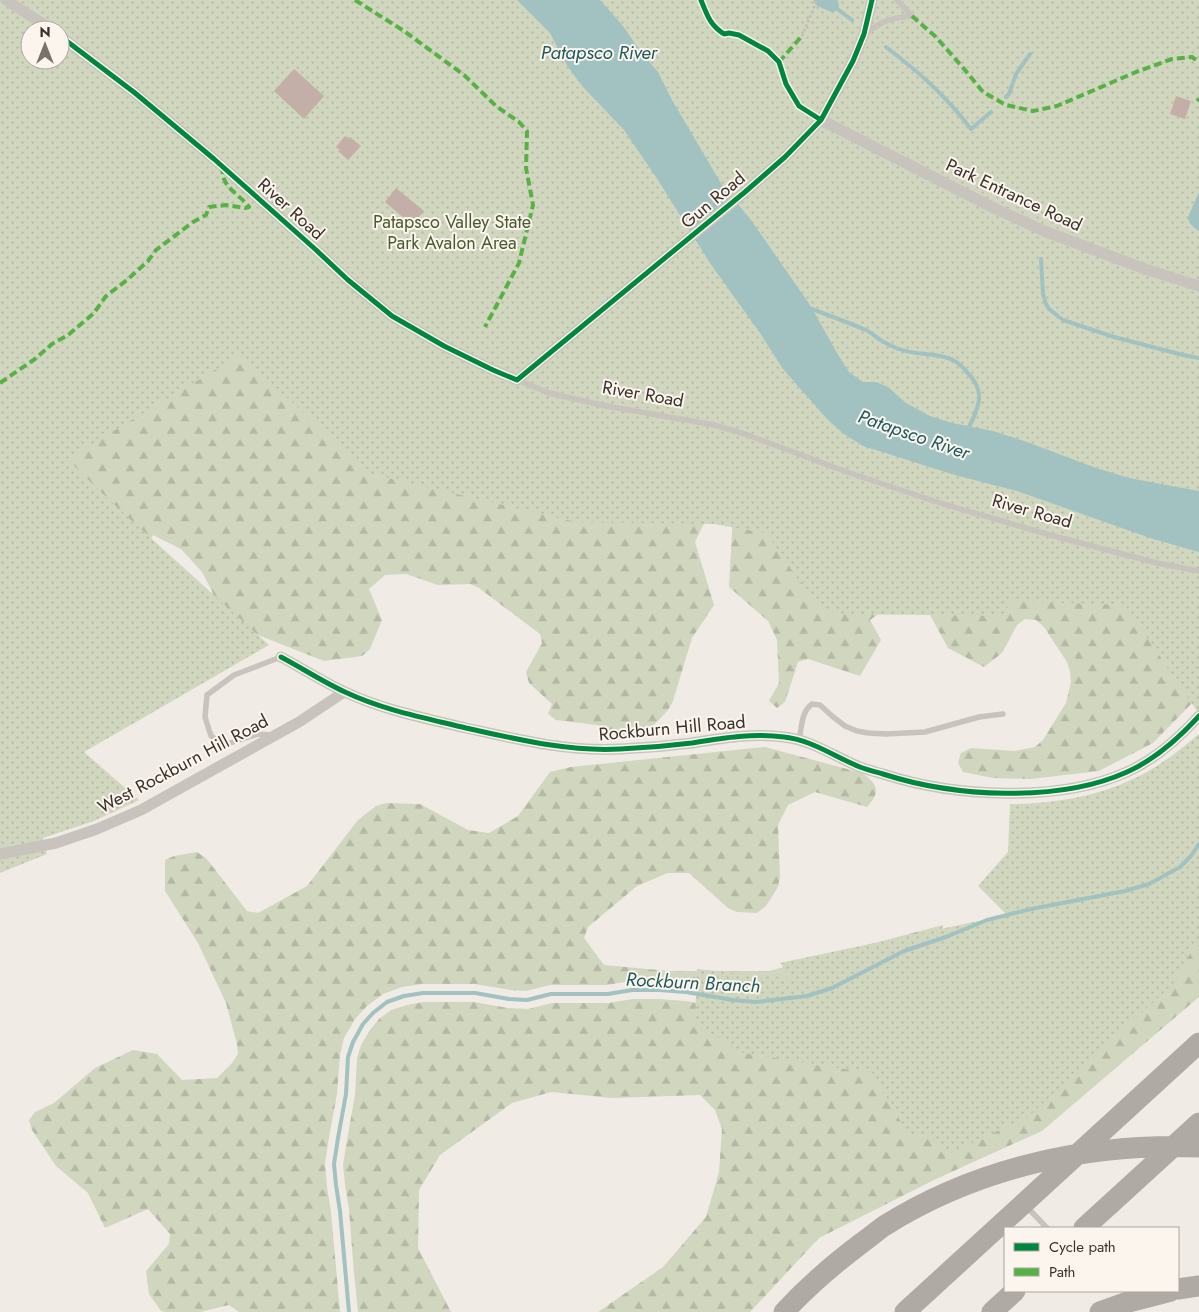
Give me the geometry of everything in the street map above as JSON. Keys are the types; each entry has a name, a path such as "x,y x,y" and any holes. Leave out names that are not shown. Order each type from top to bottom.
{"highway":[{"path":"905,1312 1199,1043"},
{"path":"1085,1227 1199,1123"},
{"path":"784,1312 840,1259 883,1227 921,1205 970,1183 1022,1166 1096,1151 1143,1148 1199,1148"},
{"path":"1179,1289 1199,1286"},
{"path":"992,1312 1014,1292"},
{"path":"1100,1312 1167,1292"}],"street":[{"path":"6,0 37,20"},
{"name":"Gun Road","path":"518,380 745,192 785,157 821,120 853,61 864,34 872,0"},
{"name":"River Road","path":"70,44 135,93 214,159 348,280 392,316 444,346 492,370 518,380"},
{"name":"Park Entrance Road","path":"821,120 992,207 1044,231 1116,259 1199,286"},
{"name":"Rockburn Hill Road","path":"282,656 344,692 382,706 508,738 546,744 616,750 752,735 784,737 799,740 829,751 860,766 903,780 945,789 985,792 1029,793 1077,788 1100,782 1128,772 1162,750 1183,733 1199,716"},
{"name":"West Rockburn Hill Road","path":"0,854 56,843 97,829 141,810 300,722 344,692"}],"lane":[{"path":"864,34 879,23 890,18 912,16 897,0"},
{"name":"River Road","path":"518,380 549,393 601,405 714,425 745,434 847,472 943,504 1050,536 1157,563 1199,571"},
{"path":"274,736 258,734 230,743 218,741 211,736 205,716 207,695 234,675 282,656"},
{"path":"799,740 804,712 812,704 820,704 845,726 857,731 877,734 925,732 979,717 1003,714"},
{"path":"1024,1203 1046,1227"}],"path":[{"path":"802,36 816,0"}],"green space":[{"name":"Patapsco Valley State Park Avalon Area","path":"0,0 1199,0 1199,714 1125,605 1010,601 1004,616 838,614 814,602 766,533 714,524 576,522 371,474 240,355 67,459 120,510 269,645 84,752 139,800 94,821 43,838 47,854 0,873"},
{"path":"0,6 20,22 20,70 70,70 70,65 1167,571 1199,696 1153,743 1099,771 1031,779 993,778 963,772 958,763 961,753 971,748 1015,751 1035,747 1043,740 1066,703 1071,682 1067,662 1044,627 1036,620 1025,619 1017,625 1002,653 984,667 948,648 928,611 887,608 870,620 881,640 860,676 808,659 798,662 785,702 777,708 769,701 779,683 777,640 768,621 729,587 733,514 710,511 695,542 714,605 692,638 673,701 668,710 654,725 625,737 597,725 556,720 548,714 552,704 529,683 526,672 542,643 540,634 479,588 470,584 438,585 406,574 385,575 369,589 382,620 370,649 362,656 324,661 221,619 212,591 202,572 181,549 153,535 72,663"},
{"path":"1199,734 1199,938 1173,984 1029,1116 947,1155 937,1138 908,1134 871,1071 864,1072 743,1053 695,1023 697,969 792,979 780,963 1007,915 978,886 1008,852 1010,804 1057,801 1104,791 1142,775 1176,753"},
{"path":"765,747 862,773 874,785 876,793 867,807 815,792 788,805 778,825 780,877 778,887 766,906 757,913 737,912 728,908 689,873 668,873 637,886 588,927 584,938 604,965 669,971 769,971 943,925 943,928 900,943 855,967 734,991 687,983 631,981 607,985 550,985 526,991 475,984 422,984 402,987 383,994 367,1006 355,1019 344,1038 325,1164 340,1312 239,1312 229,1305 200,1312 161,1311 149,1294 146,1271 169,1244 170,1234 148,1209 105,1228 88,1193 56,1166 32,1130 29,1120 35,1112 54,1103 95,1068 133,1050 157,1054 182,1080 217,1078 238,1054 226,1003 198,943 165,891 165,860 174,856 197,852 206,858 247,911 258,913 307,886 358,820 376,806 386,803 420,804 468,830 489,833 518,816 550,772 571,767"},
{"path":"1199,860 1199,997 1042,1131 936,1179 819,1238 750,1312 598,1312 663,1267 706,1217 719,1172 722,1129 715,1110 700,1095 612,1098 551,1092 512,1103 440,1155 419,1190 418,1248 451,1312 358,1312 343,1165 355,1095 357,1058 361,1045 379,1019 391,1010 424,1002 474,1002 508,1008 528,1009 552,1003 608,1003 633,999 685,1001 732,1009"}],"water":[{"name":"Patapsco River","path":"517,0 600,0 623,26 640,51 658,72 672,100 722,185 751,220 810,305 849,372 863,382 876,382 888,387 906,403 930,416 952,423 993,431 1129,478 1199,491 1199,552 1153,539 1017,491 955,475 863,446 844,434 828,420 783,369 712,266 624,130 583,87 568,67 550,33"},
{"path":"1199,192 1199,231 1193,227 1188,217"}],"building":[{"path":"294,69 324,96 304,119 274,91"},
{"path":"1176,96 1191,101 1185,119 1170,114"},
{"path":"345,136 348,139 350,137 361,146 348,160 336,147"},
{"path":"396,188 424,211 412,225 385,202"}],"waterway":[{"path":"821,0 832,5"},
{"path":"832,5 852,20"},
{"path":"886,47 932,85 971,129 991,112"},
{"path":"1006,97 1009,94 1016,74 1030,54"},
{"path":"1041,259 1043,294 1046,304 1049,309 1063,320 1114,337 1199,358"},
{"path":"809,308 866,330 897,348 942,356 958,363 973,378 979,392 978,406 968,429"},
{"name":"Rockburn Branch","path":"349,1312 334,1164 346,1094 348,1057 353,1042 363,1024 387,1002 404,996 423,993 475,993 527,1000 551,994 608,994 632,990 686,992 756,1002 807,996 832,988 904,951 946,937 987,920 1031,909 1125,891 1149,884 1180,867 1199,844"}],"marked path":[{"path":"355,0 404,31 464,75 496,106 519,122 527,131 526,168 533,205 519,263 485,327"},
{"path":"912,16 936,37 983,92 1006,105 1033,111 1057,106 1136,72 1172,59 1192,57 1199,62"},
{"path":"779,62 802,36"},
{"path":"0,383 35,359 52,344 68,335 94,313 106,296 148,261 156,250 193,222 206,215 209,207 226,205 249,207 226,183 222,166"}],"cycle path":[{"path":"701,0 710,19 719,31 724,34 739,35 768,51 779,62 786,84 799,106 821,120"},
{"path":"70,44 135,93 214,159 348,280 392,316 444,346 517,380 745,192 785,157 821,120 853,61 864,34 872,0"},
{"path":"281,657 337,688 374,704 420,717 523,740 581,749 629,749 749,736 784,737 814,745 872,771 911,782 973,792 1038,792 1070,789 1100,782 1127,772 1147,761 1175,740 1199,716"}]}
